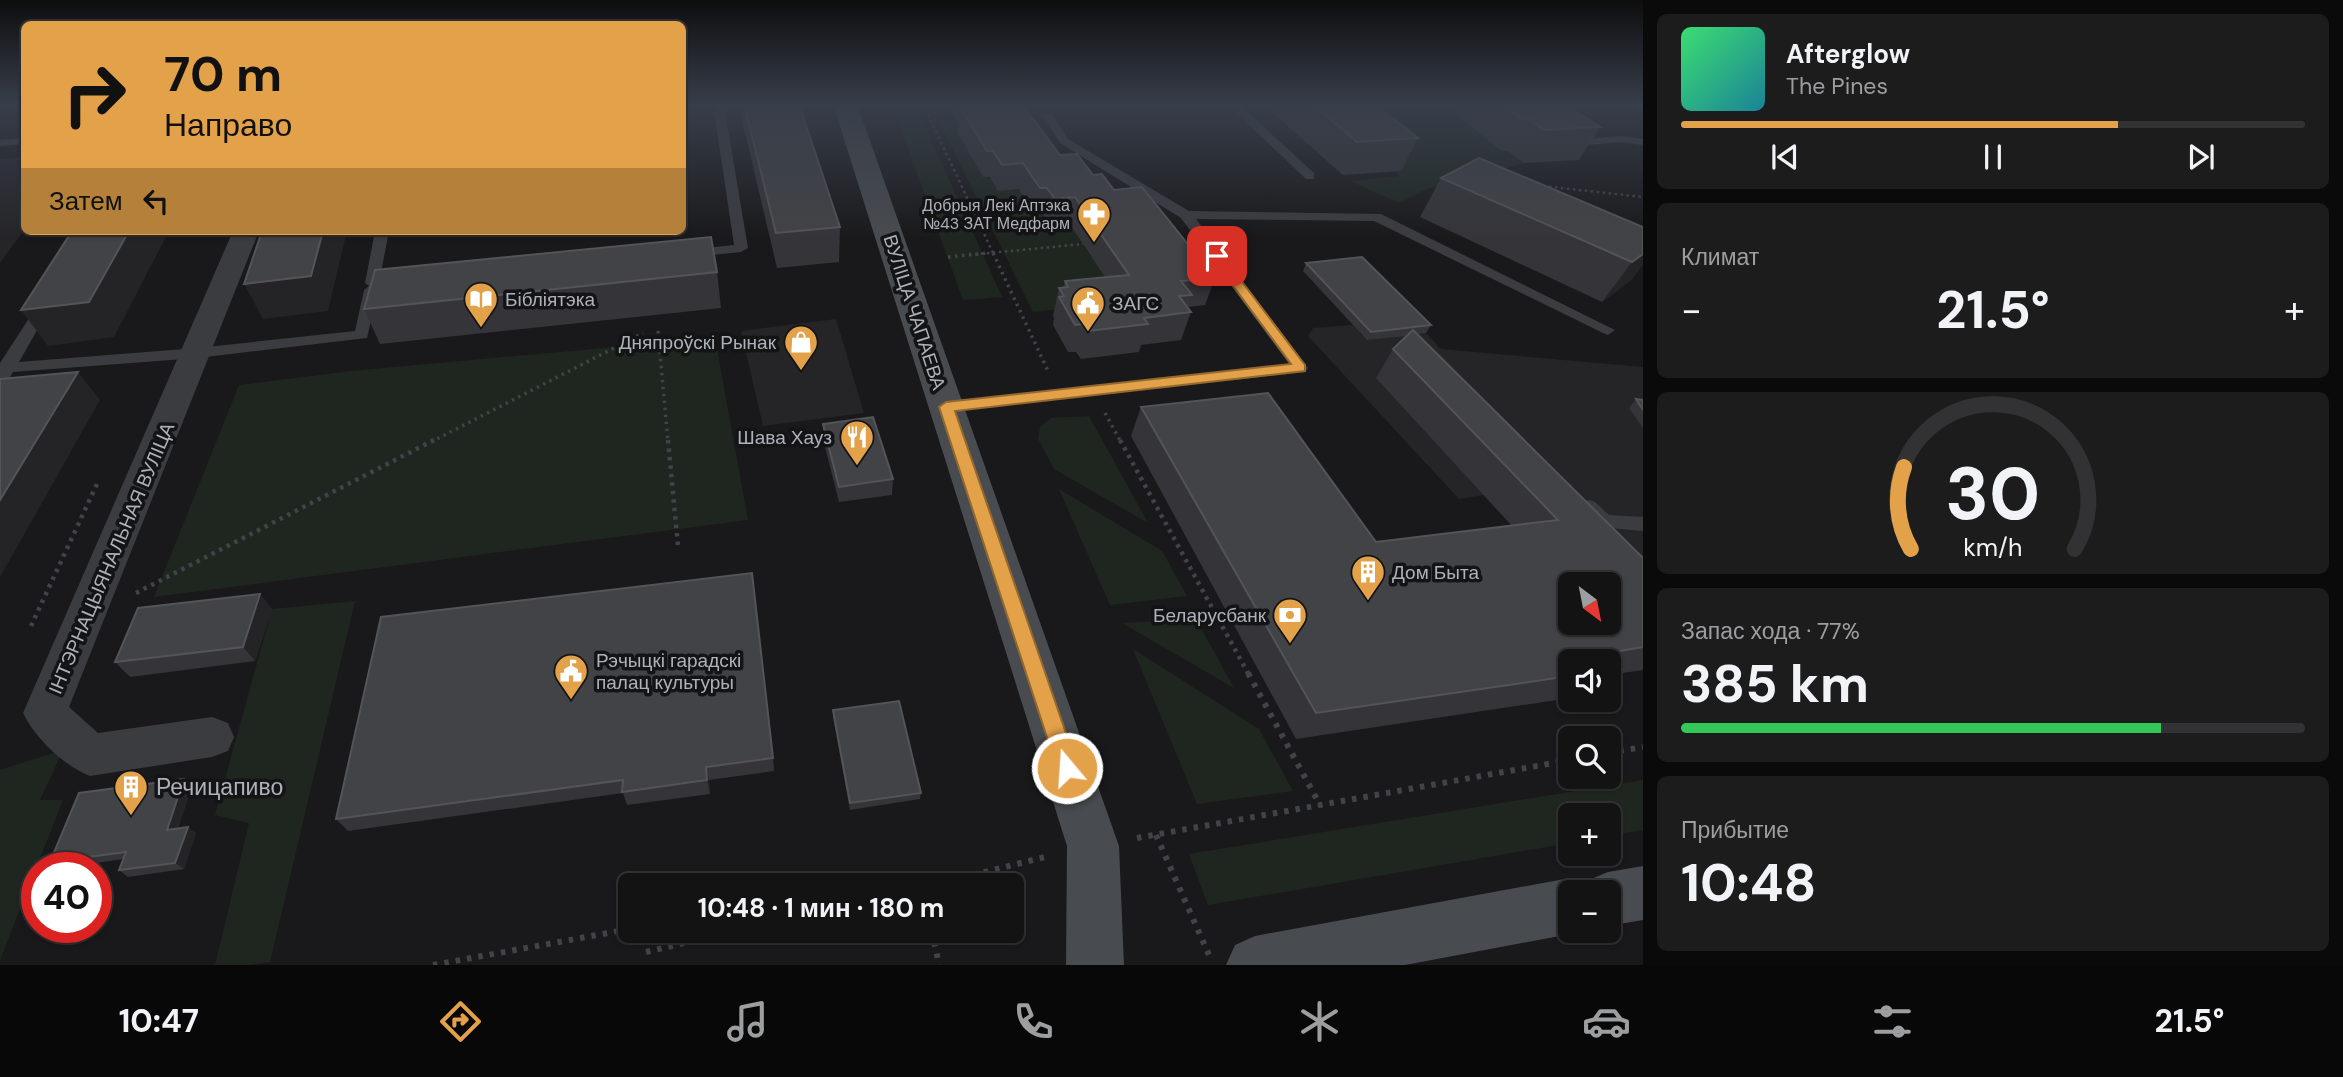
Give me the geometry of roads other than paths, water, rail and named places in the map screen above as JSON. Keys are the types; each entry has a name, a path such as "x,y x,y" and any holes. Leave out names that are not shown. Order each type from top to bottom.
{"street":[{"name":"ВУЛІЦА ЧАПАЕВА","path":"860,149 1093,846 1095,965"},
{"name":"ІНТЭРНАЦЫЯНАЛЬНАЯ ВУЛІЦА","path":"212,737 90,755 45,713 244,235"},
{"path":"1621,897 1643,893"},
{"path":"1255,965 1558,908"}],"lane":[{"path":"673,255 741,248 726,149"},
{"path":"946,407 1300,368 1186,215 1077,149"},
{"path":"1281,149 1310,176"},
{"path":"1186,215 1376,217 1608,330"},
{"path":"3,372 362,335 381,235"},
{"path":"372,283 399,281"},
{"path":"3,372 55,288"},
{"path":"1575,494 1605,522 1643,524"}],"place":[{"name":"Добрыя Лекі Аптэка №43 ЗАТ Медфарм","path":"1094,244"},
{"name":"Бібліятэка","path":"481,329"},
{"name":"ЗАГС","path":"1088,333"},
{"name":"Дняпроўскі Рынак","path":"801,372"},
{"name":"Шава Хауз","path":"857,467"},
{"name":"Дом Быта","path":"1368,602"},
{"name":"Беларусбанк","path":"1290,645"},
{"name":"Рэчыцкі гарадскі палац культуры","path":"571,701"},
{"name":"Речицапиво","path":"131,817"}]}
